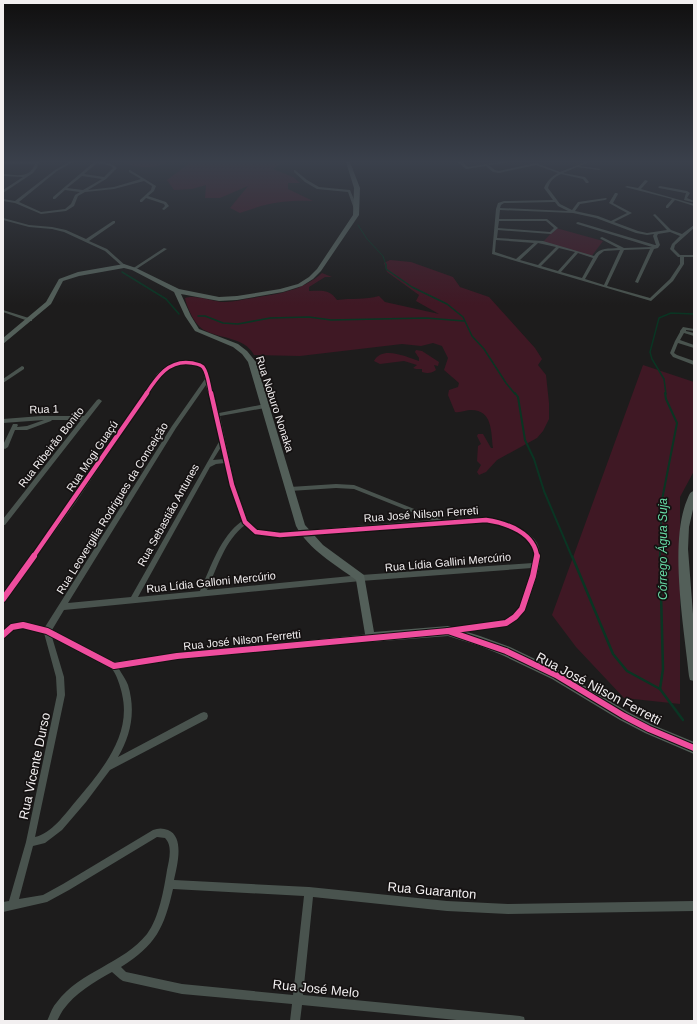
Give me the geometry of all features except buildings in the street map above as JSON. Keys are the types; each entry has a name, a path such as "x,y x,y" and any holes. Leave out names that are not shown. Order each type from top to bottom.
{"street":[{"path":"32,210 39,213 63,210"},
{"path":"3,219 29,226 65,231 87,240 109,252 116,261 124,266 134,268 177,291 219,299 228,299 281,291 300,285 312,278 351,224 357,210"},
{"path":"498,210 493,253 651,300 672,280 682,264 682,256"},
{"path":"518,210 573,212 597,217 637,232 647,234 670,231"},
{"path":"568,210 573,212"},
{"path":"611,222 630,213 624,210"},
{"path":"655,215 670,231 683,236"},
{"path":"496,229 551,233 556,228 546,220 497,220"},
{"path":"87,240 114,222"},
{"path":"578,223 657,247"},
{"path":"694,226 673,245 672,249 676,254 682,256 694,256"},
{"path":"656,233 655,236 658,244 657,247"},
{"path":"602,238 624,249"},
{"path":"495,239 537,242 595,257"},
{"path":"517,260 537,242"},
{"path":"538,267 558,247"},
{"path":"582,280 597,254 604,250 657,247"},
{"path":"637,282 652,248"},
{"path":"134,268 165,249"},
{"path":"605,286 624,249"},
{"path":"558,273 577,252"},
{"path":"3,342 48,303 61,280 78,274 124,266"},
{"name":"Rua Noburo Nonaka","path":"177,291 188,316 196,329 228,341 239,347 248,355 252,362 304,533"},
{"path":"4,313 30,320"},
{"path":"694,330 685,328 682,331 672,352 675,356 694,363"},
{"path":"682,331 694,335"},
{"path":"677,341 694,347"},
{"name":"Rua Mogi Guaçú","path":"3,599 74,500 159,375 172,365 186,362 199,364 203,367 207,380"},
{"path":"3,381 22,368"},
{"path":"207,380 212,394 232,485 245,522 256,532 265,534 280,535 304,533 314,543 361,578 370,637"},
{"name":"Rua Leovergilia Rodrigues da Conceição","path":"47,631 174,427 207,380"},
{"path":"196,396 212,394"},
{"name":"Rua Ribeirão Bonito","path":"3,523 99,401"},
{"path":"217,415 265,406"},
{"path":"14,428 18,430 55,418"},
{"name":"Rua 1","path":"3,421 86,418"},
{"path":"5,447 18,420"},
{"name":"Rua Sebastião Antunes","path":"133,600 206,466 222,440"},
{"path":"206,466 215,462 226,461"},
{"path":"290,489 336,486 354,487 441,521"},
{"path":"694,494 685,518 683,533 688,620 694,676"},
{"name":"Rua José Nilson Ferreti","path":"304,533 441,521 480,519 498,521 508,525 534,543 537,552 536,565"},
{"path":"202,593 231,534 239,525 245,522"},
{"name":"Rua Lídia Gallini Mercúrio","path":"361,578 536,565"},
{"name":"Rua José Nilson Ferretti","path":"114,666 177,656 489,626 513,620 522,609 536,565"},
{"name":"Rua Lídia Galloni Mercúrio","path":"62,607 361,578"},
{"path":"3,635 12,627 23,625 47,631 84,649 114,666 122,679 127,697 128,711 125,735 120,749 108,767 72,812 51,833 42,840 30,842"},
{"name":"Rua Vicente Durso","path":"13,905 30,842 60,695 60,677 47,631"},
{"name":"Rua José Nilson Ferretti","path":"448,631 513,655 556,675 630,719 694,748"},
{"path":"108,767 204,716"},
{"path":"3,907 44,899 143,839 162,831 168,833 175,845 169,884 157,923 151,936 143,945 113,966 98,974 68,996 59,1006 52,1021"},
{"name":"Rua Guaranton","path":"169,884 309,892 447,906 508,909 694,906"},
{"path":"295,1021 309,892"},
{"name":"Rua José Melo","path":"113,966 123,976 182,989 297,998 520,1021"}],"shaded area":[{"path":"234,210 250,210 240,213"},
{"path":"556,228 603,241 591,257 543,242"},
{"path":"390,260 411,262 453,277 460,287 489,297 535,348 542,359 538,365 546,375 549,419 543,431 537,438 497,460 486,472 479,475 477,472 481,465 477,461 478,446 481,444 477,436 478,434 483,434 491,448 493,448 490,423 483,414 478,411 471,410 455,412 448,395 449,390 458,387 459,383 444,370 448,358 442,346 433,343 421,346 402,344 300,356 254,355 245,345 232,339 210,333 201,328 192,316 185,298 194,297 225,302 272,295 298,288 322,273 332,277 325,277 309,287 309,291 328,292 337,300 379,296 385,302 439,314 416,301 419,295 387,272 384,263"},
{"path":"416,350 422,351 439,362 438,366 434,365 436,370 426,373 422,372 422,369 413,368 417,365 404,361 380,364 374,361 378,356 389,353 402,355 419,361 419,358 415,352"},
{"path":"643,365 694,382 694,471 680,497 680,704 624,698 576,647 552,615"}],"waterway":[{"path":"358,225 367,239 383,256 386,265"},
{"path":"386,265 386,269 412,287 447,304 463,317 472,336 484,349 515,394"},
{"path":"122,272 166,299 179,314"},
{"name":"Córrego Água Suja","path":"666,394 664,379 652,359 650,352 659,318 671,313 694,314"},
{"path":"198,316 205,316 223,323 238,324 270,318 309,317 331,320 426,318 464,321"},
{"path":"515,393 518,397 525,440 534,459 544,491 572,557"},
{"name":"Córrego Água Suja","path":"660,557 662,500 677,423 666,399 665,393"},
{"path":"572,556 613,654 627,671 660,689"},
{"name":"Córrego Água Suja","path":"660,557 663,669 660,689"},
{"name":"Córrego Água Suja","path":"660,689 683,720"}],"cycle path":[{"path":"3,599 74,500 159,375 165,369 179,363 186,362 199,364 205,370 217,415 232,485 245,522 256,532 280,535 480,519 496,521 506,525 522,533 531,540 534,544 537,558 533,576 522,609 517,615 506,623 448,631"},
{"path":"3,635 12,627 23,625 47,631 114,666 177,656 448,631 506,651 556,675 624,716 649,729 694,748"}]}
